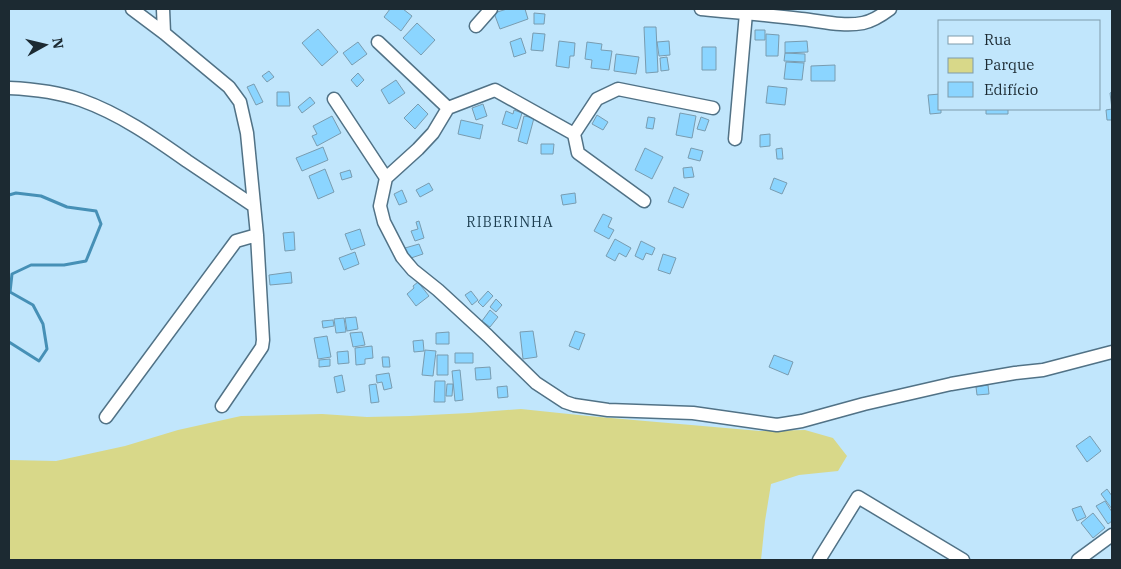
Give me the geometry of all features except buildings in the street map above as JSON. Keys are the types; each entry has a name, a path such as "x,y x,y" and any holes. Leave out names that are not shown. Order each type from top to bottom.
{"street":[{"path":"132,9 229,87 240,102 247,133 257,235 263,340 262,347 222,406"},
{"path":"163,9 164,34"},
{"path":"476,26 491,9"},
{"path":"701,9 836,24 863,23 875,19 890,9"},
{"path":"736,139 746,13"},
{"path":"378,42 448,108"},
{"path":"9,88 21,88 78,100 120,117 152,136 254,206"},
{"path":"644,201 578,153 574,134 597,99 618,89 713,108"},
{"path":"574,134 494,90 448,108 432,133 418,149 386,178 380,206 384,222 402,257 413,270 438,290 488,336 536,384 565,402 608,410 693,413 777,425 802,421 864,404 951,384 1014,372 1043,370 1112,352"},
{"path":"334,99 386,178"},
{"path":"106,417 236,241 257,235"},
{"path":"819,560 858,497 963,560"},
{"path":"1084,558 1112,534"}],"green space":[{"path":"521,409 760,431 805,430 833,438 847,456 838,471 799,475 771,484 761,560 9,560 9,460 56,461 125,446 178,430 241,416 322,414 367,417 410,416"}],"waterway":[{"path":"9,195 16,193 41,196 67,207 96,211 101,224 86,261 64,265 31,265 12,274 10,292 33,305 43,324 47,349 39,361 9,342"}],"district":[{"name":"RIBERINHA","path":"510,222"}]}
